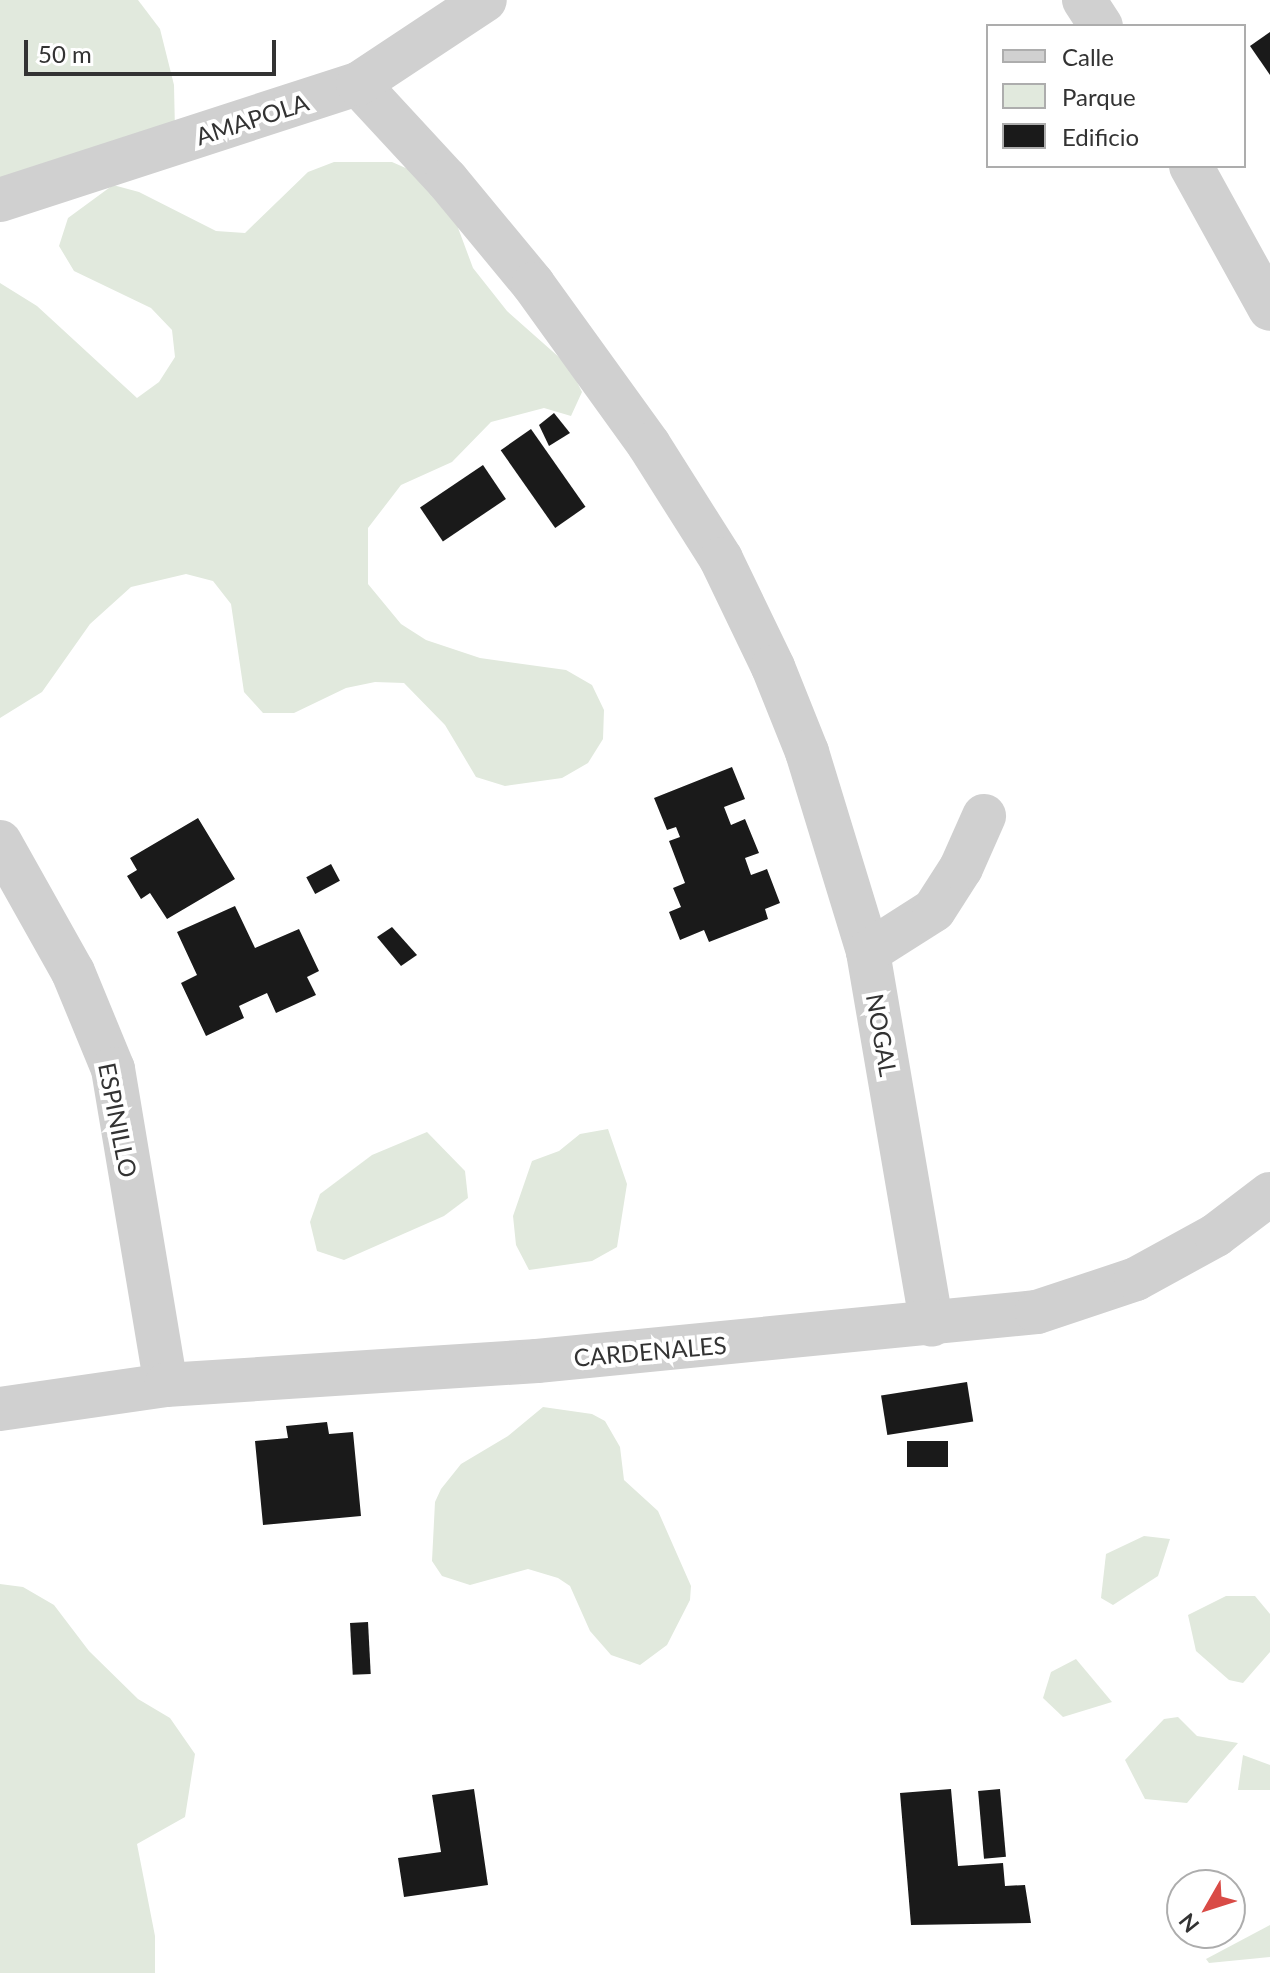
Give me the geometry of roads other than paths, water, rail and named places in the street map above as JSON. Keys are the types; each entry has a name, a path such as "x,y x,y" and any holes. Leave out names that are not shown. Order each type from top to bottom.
{"street":[{"name":"AMAPOLA","path":"0,200 358,84 485,0"},
{"path":"1084,0 1100,24"},
{"name":"NOGAL","path":"358,84 447,180 533,284 649,445 721,559 807,752 868,952 932,1325"},
{"path":"1192,168 1270,309"},
{"path":"868,952 934,910 961,868 984,816"},
{"name":"ESPINILLO","path":"10,857 73,972 113,1069 166,1385"},
{"name":"CARDENALES","path":"0,1409 166,1385 537,1361 932,1325 1037,1312 1136,1279 1216,1235 1270,1194"}]}
